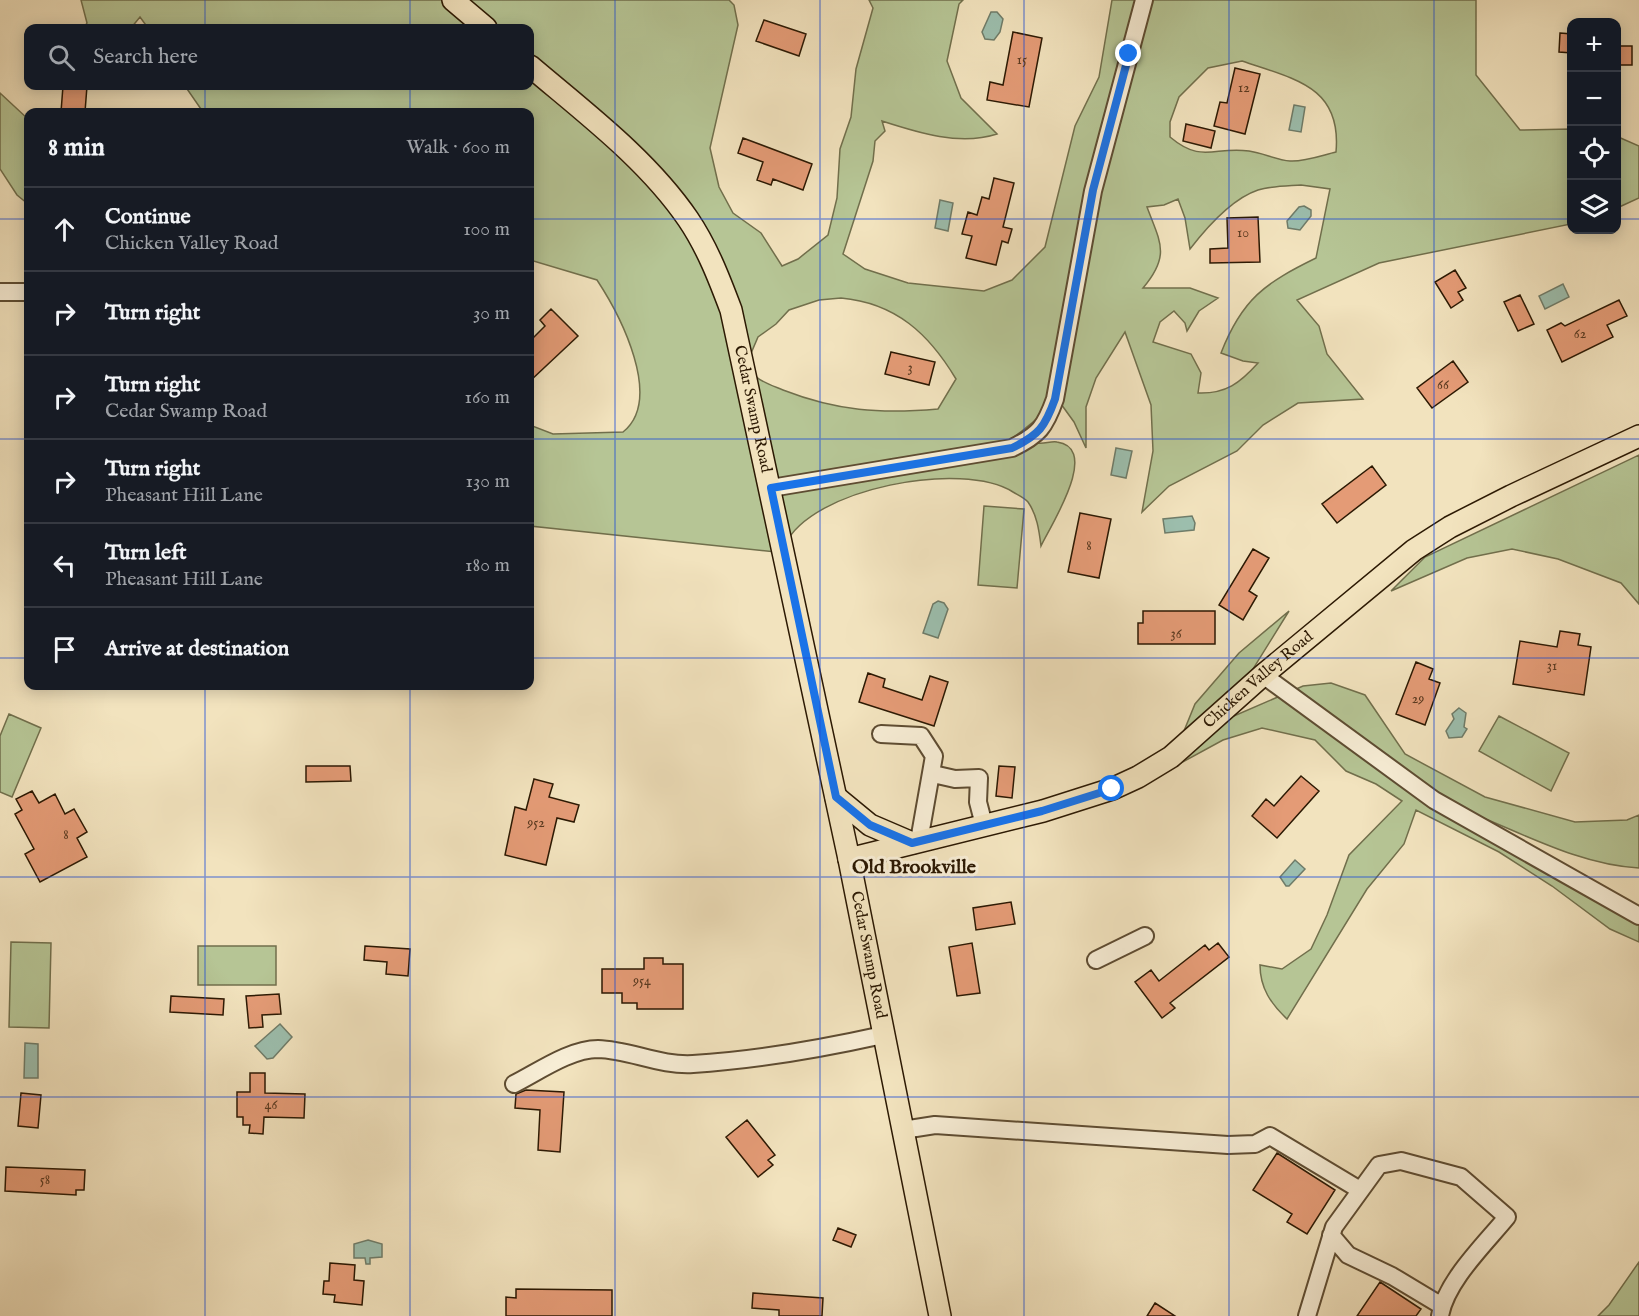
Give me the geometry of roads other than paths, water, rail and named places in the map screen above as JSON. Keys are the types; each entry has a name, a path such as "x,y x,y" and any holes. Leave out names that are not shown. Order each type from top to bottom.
{"main road":[{"path":"453,0 481,24"},
{"name":"Cedar Swamp Road","path":"534,70 629,153 688,219 709,256 731,310 849,858 940,1316"},
{"name":"Chicken Valley Road","path":"849,858 1042,811 1112,789 1138,777 1171,758 1263,675 1414,550 1450,527 1639,436"},
{"path":"836,797 870,825 916,842"}],"street":[{"path":"771,488 1012,448 1041,430 1047,422 1055,399 1093,190 1144,0"},
{"path":"0,291 24,292"},
{"path":"1263,675 1434,800 1639,915"},
{"path":"881,734 921,736 934,756 933,774 916,842"},
{"path":"933,774 955,779 979,778 978,802 984,825"},
{"path":"1096,960 1145,936"},
{"path":"514,1084 576,1053 598,1049 667,1063 690,1064 764,1057 883,1035"},
{"path":"903,1130 935,1125 1228,1144 1255,1144 1270,1136 1360,1190"},
{"path":"1307,1316 1331,1235 1379,1165 1401,1161 1461,1177 1507,1217 1466,1267 1441,1311 1392,1276 1348,1255 1331,1235"}],"district":[{"name":"Old Brookville","path":"914,867"}]}
